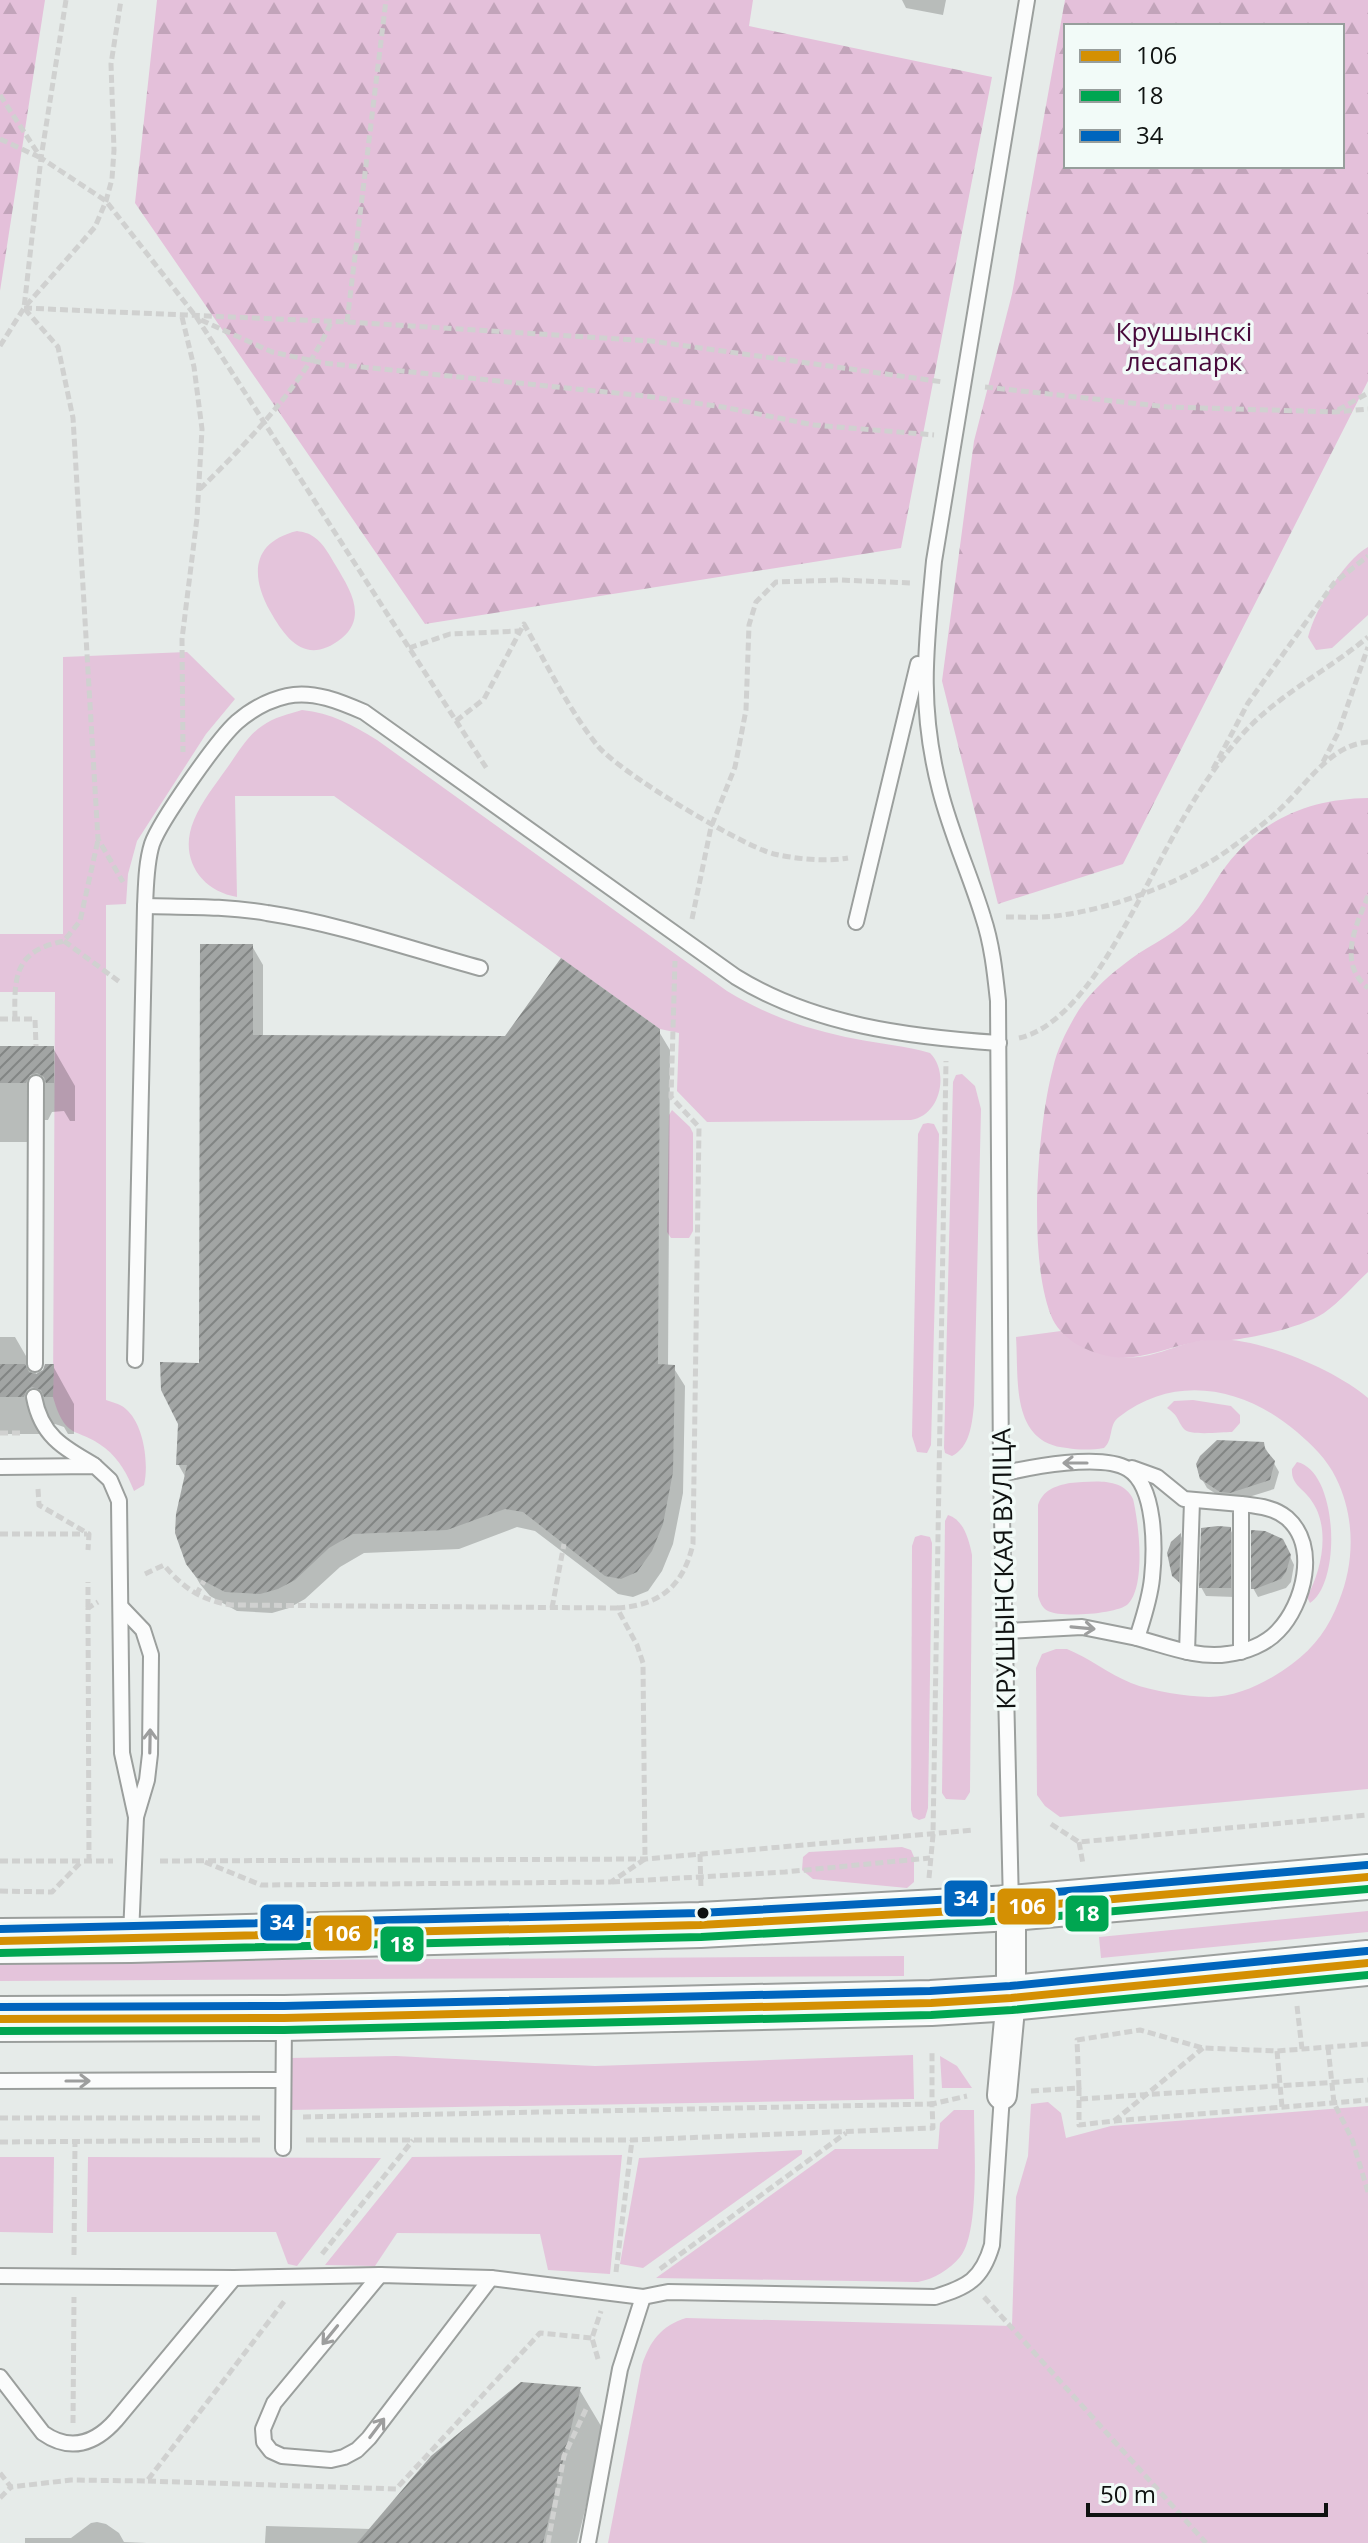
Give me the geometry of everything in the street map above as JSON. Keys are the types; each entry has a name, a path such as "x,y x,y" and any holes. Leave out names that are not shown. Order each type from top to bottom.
{"highway":[{"path":"0,1941 700,1925 1011,1908 1368,1877"},
{"path":"0,2019 284,2018 931,2003 1368,1963"}],"street":[{"name":"КРУШЫНСКАЯ ВУЛІЦА","path":"1011,1908 1011,1998 1016,2093"}],"lane":[{"path":"856,922 925,633 962,385 1027,0"},
{"name":"КРУШЫНСКАЯ ВУЛІЦА","path":"925,633 924,692 928,737 940,791 984,918 994,960 999,1043 1001,1474 1011,1908"},
{"path":"135,1360 145,913 152,843 237,722 263,704 289,696 314,696 340,701 364,712 736,977 786,1004 895,1032 946,1040 999,1043"},
{"path":"145,913 237,909 267,912 480,968"},
{"path":"35,1364 36,1083"},
{"path":"34,1397 44,1428 66,1448 104,1471 116,1488 121,1534 122,1753 136,1817"},
{"path":"1001,1474 1030,1467 1071,1463 1125,1467 1157,1477 1177,1495 1192,1501 1275,1510 1289,1519 1299,1533 1305,1569 1296,1605 1278,1631 1241,1652 1214,1655 1187,1652 1082,1627 1006,1631"},
{"path":"0,1467 95,1466"},
{"path":"1125,1467 1144,1484 1152,1538 1152,1579 1137,1638"},
{"path":"1187,1652 1192,1501"},
{"path":"1241,1504 1241,1652"},
{"path":"121,1607 143,1630 151,1655 150,1754 147,1780 136,1817 131,1940"},
{"path":"283,2144 284,2018"},
{"path":"0,2081 283,2080"},
{"path":"0,2276 234,2278 380,2275 491,2278 643,2297 668,2292 935,2297 970,2282 987,2264 1016,2093"},
{"path":"380,2275 274,2403 263,2429 264,2442 271,2451 282,2456 331,2460 357,2450 491,2278"},
{"path":"0,2377 43,2433 73,2445 96,2439 107,2431 234,2278"},
{"path":"588,2543 620,2369 643,2297"}],"path":[{"path":"15,1019 14,985 24,957 42,946 64,941 80,921 98,839 73,418 58,347 24,308 41,158 66,0"},
{"path":"0,346 24,308 95,227 106,201 112,179 114,150 111,64 121,0"},
{"path":"347,322 386,0"},
{"path":"0,95 41,158"},
{"path":"0,139 41,158 106,201 197,318 490,774"},
{"path":"24,308 197,318 347,322 651,341 962,385 1168,407 1335,412 1368,409"},
{"path":"182,317 189,340 202,429 200,490 182,639 183,795"},
{"path":"197,318 272,352 311,360 645,396 814,425 954,436"},
{"path":"200,490 263,421 311,360 321,347 331,322"},
{"path":"1335,412 1368,393"},
{"path":"999,1043 1029,1036 1060,1015 1098,970 1122,933 1248,703 1334,583 1368,556"},
{"path":"689,944 692,911 713,823 738,753 746,710 749,625 756,602 776,582 841,580 895,584 932,581"},
{"path":"456,721 484,699 524,624 598,747 645,784 772,853 831,861 872,853"},
{"path":"409,648 450,634 520,631"},
{"path":"1203,787 1238,738 1268,709 1342,659 1368,637"},
{"path":"984,918 1054,916 1100,907 1192,872 1233,847 1278,811 1323,763 1338,733 1368,647"},
{"path":"1323,763 1360,742 1368,742"},
{"path":"98,839 145,913"},
{"path":"1368,896 1354,931 1351,960 1357,979 1368,988"},
{"path":"145,1574 164,1565 196,1595 231,1605 617,1608 649,1603 678,1580 688,1563 693,1544 699,1127 671,1097 676,935"},
{"path":"64,941 143,998"},
{"path":"0,1019 35,1019 36,1046"},
{"path":"928,1883 933,1835 946,1040"},
{"path":"0,1534 121,1534"},
{"path":"88,1550 89,1534"},
{"path":"552,1608 564,1544"},
{"path":"196,1595 204,1581"},
{"path":"88,1582 89,1862"},
{"path":"88,1608 106,1597"},
{"path":"617,1608 637,1645 644,1672 645,1859"},
{"path":"1051,1824 1079,1842 1368,1815"},
{"path":"160,1861 645,1859 974,1830"},
{"path":"1079,1842 1084,1871"},
{"path":"205,1862 261,1885 611,1882 785,1872 930,1858"},
{"path":"611,1882 645,1859"},
{"path":"0,1861 113,1861"},
{"path":"0,1891 52,1892 81,1862"},
{"path":"1368,2044 1277,2051 1203,2048 1140,2030 1077,2040 1079,2125 1368,2100"},
{"path":"1328,2047 1334,2103 1352,2139 1368,2192"},
{"path":"1114,2121 1203,2048"},
{"path":"0,2142 283,2144 413,2140 632,2140 933,2128 932,2050"},
{"path":"1277,2051 1282,2107"},
{"path":"1080,2099 1368,2080"},
{"path":"1016,2093 1079,2088"},
{"path":"0,2118 283,2118 932,2104 967,2096"},
{"path":"654,2274 847,2133"},
{"path":"0,2498 11,2487 71,2480 147,2481 413,2140"},
{"path":"601,2367 592,2338 616,2272 632,2140"},
{"path":"71,2480 75,2142"},
{"path":"616,2272 628,2273"},
{"path":"970,2282 1206,2543"},
{"path":"548,2543 564,2456 587,2406"},
{"path":"0,2473 11,2487"}],"shaded area":[{"path":"297,531 312,536 324,547 354,602 354,621 350,629 330,646 318,650 308,650 291,640 270,611 259,585 259,562 263,552 282,536"},
{"path":"1368,547 1368,615 1332,648 1316,650 1308,637 1317,614 1331,587 1349,563"},
{"path":"187,652 235,699 206,734 137,841 128,874 126,904 106,905 106,1400 121,1405 138,1426 145,1457 145,1476 144,1485 134,1491 110,1453 68,1427 53,1397 55,992 0,992 0,934 63,934 63,657"},
{"path":"302,710 341,720 377,740 742,1000 773,1015 822,1031 930,1053 940,1071 935,1102 921,1117 911,1120 707,1122 677,1091 679,1033 660,1029 334,796 235,796 237,897 212,888 203,880 191,859 190,834 197,813 252,735 271,720"},
{"path":"962,1074 975,1086 981,1109 974,1405 966,1441 952,1456 945,1453 944,1448 953,1082 956,1075"},
{"path":"672,1110 693,1133 693,1231 689,1238 671,1238 667,1232 669,1115"},
{"path":"923,1124 934,1124 939,1134 931,1445 927,1453 917,1452 912,1436 918,1134"},
{"path":"1061,1331 1082,1346 1118,1357 1144,1356 1204,1340 1223,1339 1267,1347 1334,1375 1368,1398 1368,1789 1060,1817 1045,1806 1037,1795 1036,1668 1042,1654 1067,1649 1140,1686 1180,1695 1209,1697 1242,1691 1264,1682 1292,1664 1320,1636 1331,1619 1344,1586 1351,1539 1342,1493 1319,1453 1277,1417 1233,1396 1187,1390 1164,1394 1141,1403 1116,1420 1104,1448 1067,1448 1049,1444 1035,1434 1021,1406 1016,1337"},
{"path":"1193,1400 1231,1406 1240,1415 1240,1423 1232,1432 1187,1431 1167,1408 1174,1401"},
{"path":"1297,1462 1311,1470 1321,1485 1331,1528 1327,1573 1320,1591 1310,1603 1307,1597 1317,1574 1322,1548 1321,1523 1311,1500 1293,1479 1292,1469"},
{"path":"1070,1483 1114,1484 1133,1499 1139,1538 1139,1569 1134,1595 1122,1607 1102,1612 1055,1613 1043,1607 1038,1596 1038,1505 1050,1490"},
{"path":"948,1515 962,1526 972,1555 970,1792 965,1800 946,1799 942,1793 945,1521"},
{"path":"915,1537 930,1537 932,1543 928,1808 925,1818 919,1820 913,1817 911,1810 912,1546"},
{"path":"902,1847 911,1850 914,1857 914,1882 907,1888 813,1879 802,1870 803,1857 809,1852"},
{"path":"1368,1911 1368,1932 1101,1958 1099,1937"},
{"path":"904,1956 904,1976 0,1981 0,1962"},
{"path":"913,2055 914,2099 288,2110 289,2058 396,2056 595,2066"},
{"path":"940,2056 957,2066 972,2088 942,2088"},
{"path":"1048,2102 1061,2113 1066,2138 1111,2126 1368,2106 1368,2543 608,2543 642,2365 653,2342 670,2325 686,2318 1012,2326 1016,2197 1028,2156 1031,2104"},
{"path":"954,2110 974,2110 973,2209 971,2229 960,2257 941,2273 918,2282 656,2278 835,2149 938,2149 940,2123"},
{"path":"802,2150 802,2154 643,2268 620,2264 639,2158"},
{"path":"622,2155 610,2274 548,2270 540,2234 397,2233 375,2266 325,2265 412,2157"},
{"path":"0,2157 54,2157 53,2233 0,2232"},
{"path":"88,2157 381,2158 297,2266 288,2264 276,2232 87,2232"}],"green space":[{"path":"0,0 45,0 0,291"},
{"path":"157,0 753,0 749,26 992,77 901,548 425,624 135,203"},
{"name":"Крушынскі лесапарк","path":"1065,0 1368,0 1368,381 1123,864 998,904 942,681 974,441 1012,294"},
{"path":"1368,798 1368,1272 1324,1313 1279,1331 1231,1340 1200,1341 1124,1358 1078,1345 1053,1320 1045,1296 1037,1231 1039,1159 1047,1094 1057,1055 1071,1024 1084,1003 1109,976 1188,920 1226,866 1256,835 1289,814 1307,807"}],"building":[{"path":"200,944 253,944 253,1035 505,1036 561,958 660,1029 658,1364 675,1365 673,1472 663,1524 652,1551 637,1572 621,1579 605,1576 523,1512 505,1509 447,1530 353,1534 329,1548 295,1580 260,1594 225,1592 196,1577 186,1564 175,1533 187,1465 176,1465 178,1424 161,1390 160,1362 199,1363"},
{"path":"0,1046 54,1046 54,1083 46,1083 44,1077 37,1073 30,1075 26,1083 0,1083"},
{"path":"0,1364 25,1364 29,1372 36,1374 43,1370 45,1364 54,1364 53,1397 44,1397 41,1390 32,1387 24,1397 0,1397"},
{"path":"1217,1440 1264,1442 1265,1449 1275,1461 1270,1480 1230,1493 1220,1492 1200,1479 1196,1464"},
{"path":"1231,1527 1231,1588 1199,1588 1201,1528"},
{"path":"1251,1530 1265,1531 1283,1539 1291,1555 1281,1579 1255,1589 1251,1589"},
{"path":"1181,1533 1179,1582 1172,1576 1167,1553 1171,1542"},
{"path":"521,2382 581,2387 543,2543 357,2543 431,2456"}],"transit line":[{"name":"34","path":"0,1929 700,1913 1010,1896 1367,1865"},
{"name":"106","path":"0,1941 700,1925 1011,1908 1368,1877"},
{"name":"18","path":"0,1953 701,1937 1012,1920 1368,1889"},
{"name":"34","path":"0,2007 284,2006 930,1991 1367,1951"},
{"name":"106","path":"0,2019 284,2018 931,2003 1368,1963"},
{"name":"18","path":"0,2031 284,2030 931,2015 1012,2010 1368,1975"}]}
